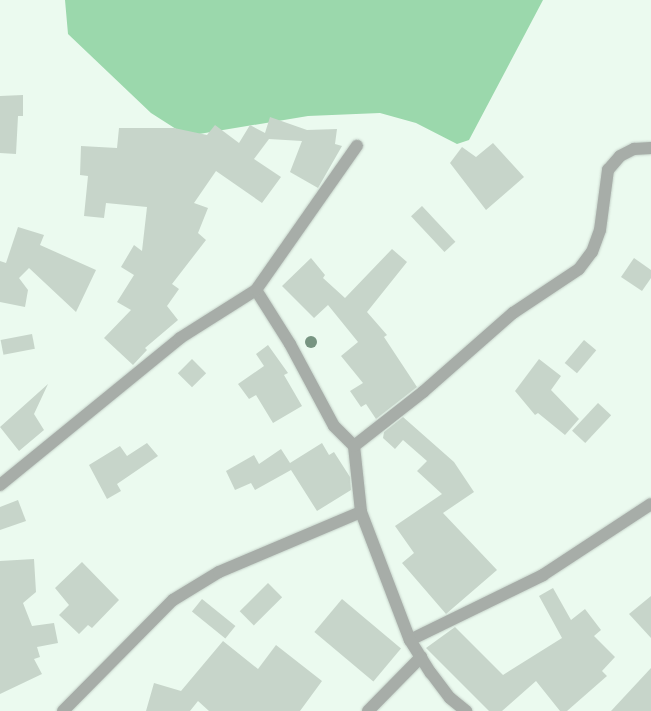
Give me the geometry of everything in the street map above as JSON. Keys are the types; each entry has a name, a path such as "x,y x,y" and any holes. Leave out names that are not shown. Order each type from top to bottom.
{"street":[{"path":"0,485 180,338 256,290 357,146"},
{"path":"354,446 429,387 513,312 579,269 592,252 600,230 608,170 620,156 634,149 651,148"},
{"path":"256,290 290,344 334,426 354,446 361,512 410,640 450,698 466,711"},
{"path":"410,640 543,575 651,504"},
{"path":"63,711 173,600 226,568 361,512"},
{"path":"368,711 421,657"}],"green space":[{"path":"65,0 543,0 469,140 457,144 416,123 380,113 308,116 187,136 151,113 68,34"}],"building":[{"path":"23,95 23,116 18,116 16,154 0,153 0,96"},
{"path":"270,117 307,130 337,129 335,144 342,146 318,188 290,172 302,141 269,139 254,159 281,177 262,203 216,171 194,203 208,208 198,233 206,240 172,284 179,289 167,306 178,320 145,348 147,350 133,365 104,338 131,310 117,302 134,275 121,267 134,245 142,251 147,207 106,203 104,218 84,216 88,176 80,175 81,146 117,148 119,128 174,128 207,135 215,125 239,143 250,125 265,133"},
{"path":"493,143 524,177 486,210 450,163 462,147 476,157"},
{"path":"422,206 455,242 444,252 411,216"},
{"path":"18,227 44,235 40,245 96,270 76,312 29,268 19,278 28,290 25,307 0,302 0,261 6,263"},
{"path":"392,249 407,262 367,312 387,335 384,337 417,387 376,419 366,404 361,407 350,391 363,383 341,356 358,342 328,305 314,318 282,286 311,258 325,275 323,278 345,298"},
{"path":"634,258 651,270 651,278 642,291 621,277"},
{"path":"32,334 35,349 3,355 1,340"},
{"path":"584,340 596,350 577,373 565,363"},
{"path":"268,345 288,373 284,375 302,406 273,423 256,395 249,399 238,384 264,366 256,354"},
{"path":"192,359 206,373 192,387 178,373"},
{"path":"539,359 561,376 551,390 579,419 565,435 538,413 535,415 515,391"},
{"path":"48,384 34,414 44,430 19,451 0,427"},
{"path":"598,403 611,415 585,443 572,431"},
{"path":"403,417 454,462 474,492 443,513 497,570 446,614 402,563 414,553 395,526 442,494 417,471 427,461 403,440 395,449 383,438 384,432"},
{"path":"147,443 158,456 117,484 121,491 107,499 89,465 120,446 127,456"},
{"path":"322,443 329,455 334,452 350,477 351,490 317,511 291,470 255,490 251,483 235,490 226,471 254,455 259,464 281,449 290,463"},
{"path":"18,500 26,521 0,530 0,507"},
{"path":"34,559 36,592 23,603 32,626 54,623 58,643 37,647 40,657 34,659 42,674 0,694 0,561"},
{"path":"82,562 119,600 92,628 88,625 79,634 59,615 69,605 55,588"},
{"path":"268,583 282,597 254,625 240,611"},
{"path":"553,588 571,620 585,609 601,630 594,636 615,657 602,671 607,676 567,711 560,711 536,681 502,711 489,711 426,648 455,627 503,675 562,638 539,596"},
{"path":"651,596 651,638 629,614"},
{"path":"202,599 235,626 225,638 192,611"},
{"path":"342,599 401,648 373,681 314,632"},
{"path":"223,641 258,669 276,645 322,681 300,711 209,711 198,701 190,711 146,711 154,683 181,691"},
{"path":"651,668 651,711 611,711"}]}
